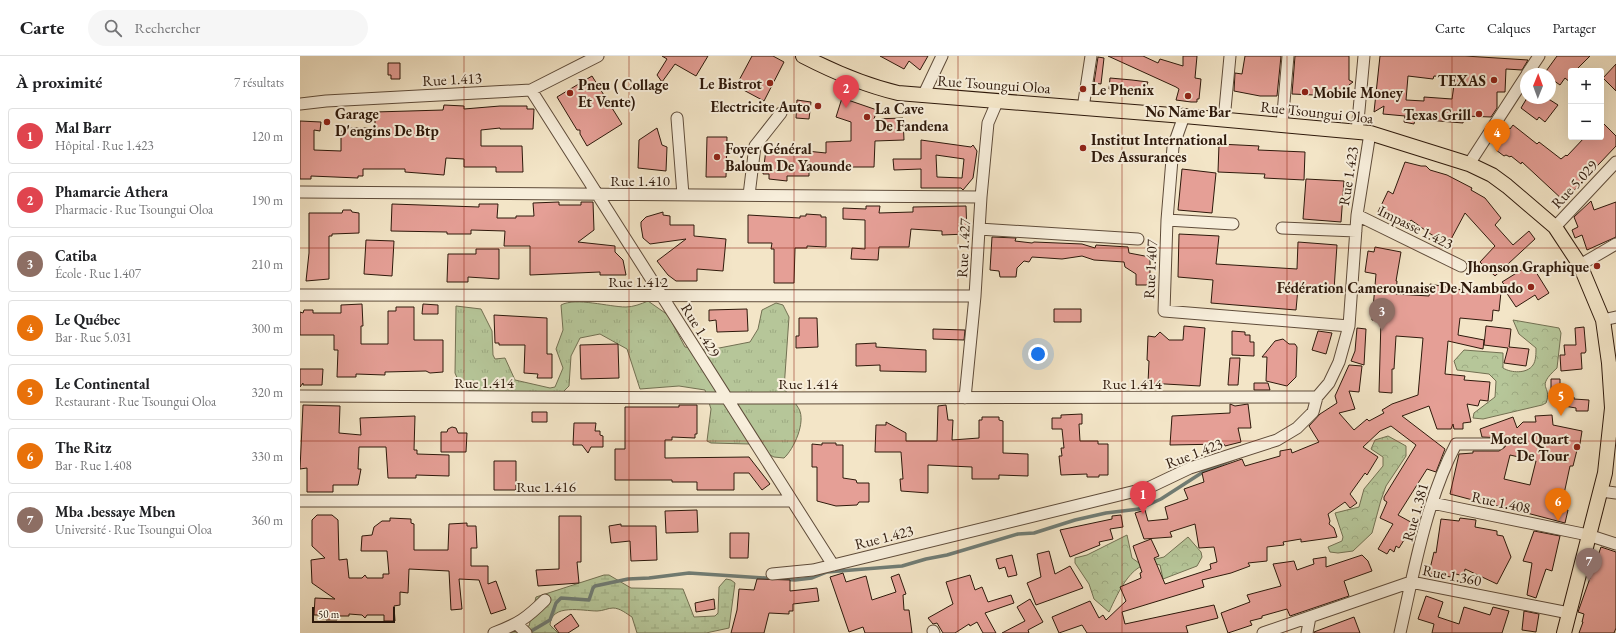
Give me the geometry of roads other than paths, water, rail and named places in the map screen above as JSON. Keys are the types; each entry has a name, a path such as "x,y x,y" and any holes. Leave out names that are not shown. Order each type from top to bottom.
{"main road":[{"name":"Rue Tsoungui Oloa","path":"803,56 845,77 870,86 898,93 1184,116 1363,133 1469,164 1492,175 1555,227 1580,265 1610,318 1609,363 1614,408 1601,491 1588,535 1564,633"}],"street":[{"name":"Rue 1.413","path":"300,104 326,100 531,90 598,56"},
{"path":"923,96 942,56"},
{"path":"1083,108 1091,56"},
{"path":"1224,120 1230,56"},
{"path":"1282,125 1288,56"},
{"name":"Rue 1.423","path":"772,574 813,570 1148,488 1190,468 1277,440 1297,428 1313,412 1317,397 1329,383 1339,362 1349,326 1363,133 1364,56"},
{"path":"1531,68 1539,56"},
{"path":"1469,164 1520,84"},
{"name":"Rue 1.429","path":"531,90 832,565"},
{"name":"Rue 1.427","path":"965,398 975,296 981,197 988,124 997,102"},
{"path":"749,196 755,146 781,113"},
{"name":"Rue 1.407","path":"1184,116 1173,147 1164,311 1349,326"},
{"path":"677,118 683,195"},
{"name":"Rue 5.029","path":"1555,227 1616,162"},
{"name":"Rue 1.410","path":"300,192 981,197"},
{"name":"Impasse 1.423","path":"1357,214 1461,266"},
{"path":"1168,220 1233,224"},
{"path":"1282,228 1356,231"},
{"path":"979,229 1138,239"},
{"path":"1580,265 1616,244"},
{"name":"Rue 1.412","path":"300,295 975,296"},
{"name":"Rue 1.414","path":"300,396 727,398 1317,397"},
{"name":"Rue 1.381","path":"1400,633 1411,582 1440,476 1456,444 1499,444"},
{"path":"1601,491 1616,493"},
{"name":"Rue 1.416","path":"300,501 792,501"},
{"name":"Rue 1.408","path":"1432,503 1588,535 1616,544"},
{"name":"Rue 1.360","path":"1263,633 1411,582 1569,613"},
{"path":"494,633 518,624 545,600"},
{"path":"1307,633 1310,617"},
{"path":"518,624 526,633"}],"waterway":[{"path":"528,633 550,620 556,603 561,598 589,600 595,586 628,579 689,573 795,580 812,578 827,572 902,566 947,555 1018,534 1034,533 1075,520 1106,513 1139,509 1161,499 1203,472 1236,458"}],"place":[{"name":"TEXAS","path":"1494,80"},
{"name":"Le Bistrot","path":"770,83"},
{"name":"Le Phenix","path":"1083,89"},
{"name":"Mobile Money","path":"1305,92"},
{"name":"Pneu ( Collage Et Vente)","path":"570,93"},
{"name":"No Name Bar","path":"1188,96"},
{"name":"Electricite Auto","path":"818,106"},
{"name":"Phamarcie Athera","path":"846,108"},
{"name":"Texas Grill","path":"1479,114"},
{"name":"La Cave De Fandena","path":"867,117"},
{"name":"Garage D'engins De Btp","path":"327,122"},
{"name":"Institut International Des Assurances","path":"1083,148"},
{"name":"Le Québec","path":"1497,152"},
{"name":"Foyer Général Baloum De Yaounde","path":"717,157"},
{"name":"Jhonson Graphique","path":"1597,266"},
{"name":"Fédération Camerounaise De Nambudo","path":"1531,287"},
{"name":"Catiba","path":"1382,331"},
{"name":"Le Continental","path":"1561,416"},
{"name":"Motel Quart De Tour","path":"1577,447"},
{"name":"Mal Barr","path":"1143,514"},
{"name":"The Ritz","path":"1558,521"},
{"name":"Mba .bessaye Mben","path":"1589,581"}]}
